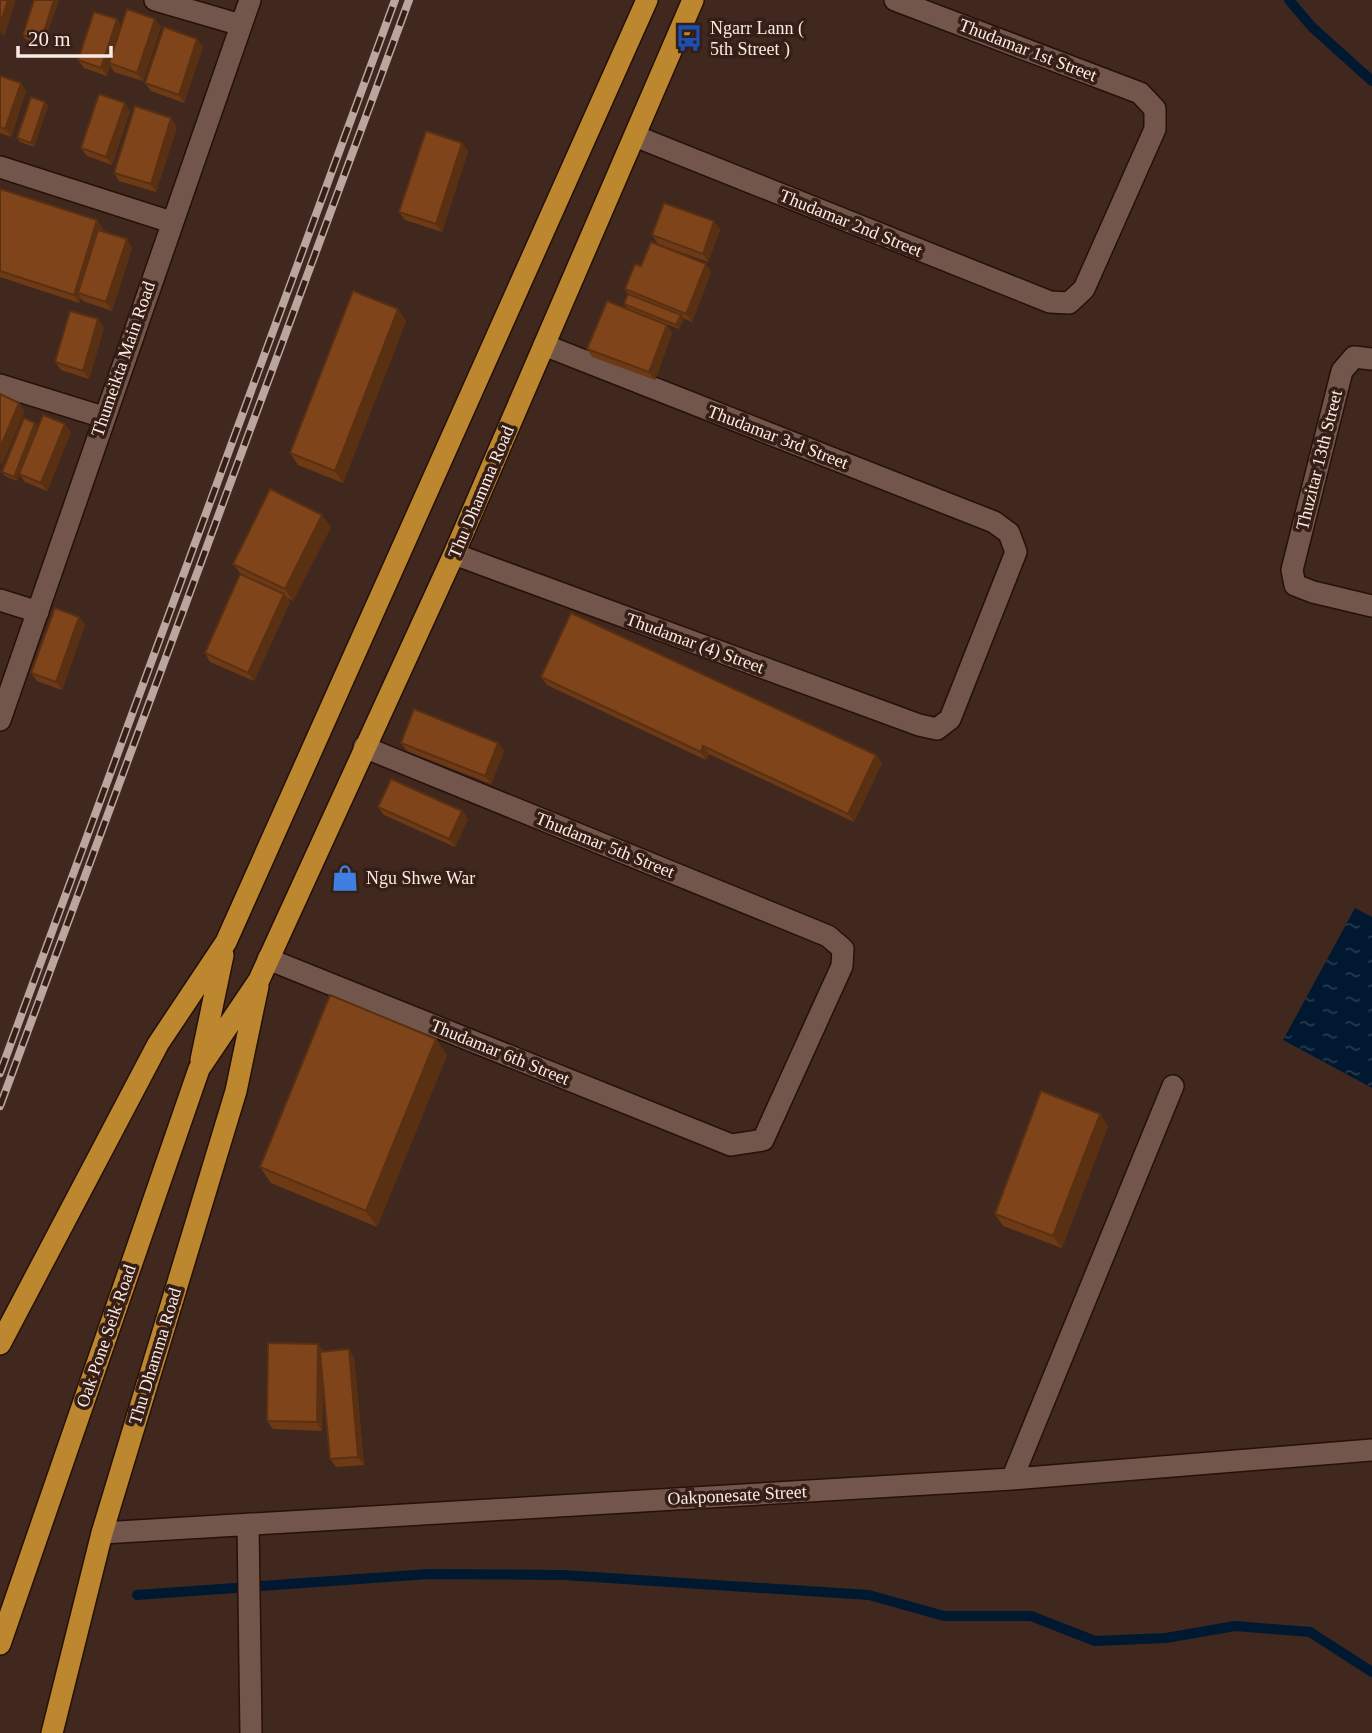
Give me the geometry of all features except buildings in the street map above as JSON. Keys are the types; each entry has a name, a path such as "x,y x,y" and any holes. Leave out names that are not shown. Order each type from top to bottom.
{"main road":[{"path":"0,1344 158,1044 226,942 647,0"},
{"name":"Thu Dhamma Road","path":"223,1034 259,980 454,554 693,0"},
{"path":"199,1069 226,942"},
{"name":"Thu Dhamma Road","path":"52,1733 102,1533 236,1091 259,980"},
{"name":"Oak Pone Seik Road","path":"0,1644 199,1069 223,1034"}],"street":[{"path":"155,0 241,25"},
{"name":"Thumeikta Main Road","path":"0,720 250,0"},
{"name":"Thudamar 1st Street","path":"895,0 1140,93 1155,109 1155,129 1084,289 1069,303"},
{"name":"Thudamar 2nd Street","path":"635,136 1050,302 1069,303"},
{"path":"0,167 171,222"},
{"name":"Thudamar 3rd Street","path":"544,345 994,522 1009,533 1016,552 950,719 937,729"},
{"name":"Thuzitar 13th Street","path":"1372,359 1354,357 1342,371 1292,570 1295,585 1372,606"},
{"path":"0,385 103,417"},
{"name":"Thudamar (4) Street","path":"454,554 919,725 937,729"},
{"path":"0,600 38,612"},
{"name":"Thudamar 5th Street","path":"364,747 828,936 843,949 842,966 764,1140 731,1145"},
{"name":"Thudamar 6th Street","path":"268,959 731,1145"},
{"path":"1012,1479 1173,1086"},
{"name":"Oakponesate Street","path":"102,1533 1012,1479 1372,1450"},
{"path":"248,1524 251,1733"}],"water":[{"path":"1355,908 1372,917 1372,1088 1283,1040"}],"waterway":[{"path":"1289,0 1312,27 1372,81"},
{"path":"137,1595 429,1574 563,1575 869,1595 944,1616 1031,1616 1095,1641 1166,1638 1235,1626 1310,1632 1372,1672"}],"railway":[{"path":"0,1073 395,0"},
{"path":"0,1106 409,0"}],"place":[{"name":"Ngarr Lann ( 5th Street )","path":"689,38"},
{"name":"Ngu Shwe War","path":"345,878"}]}
